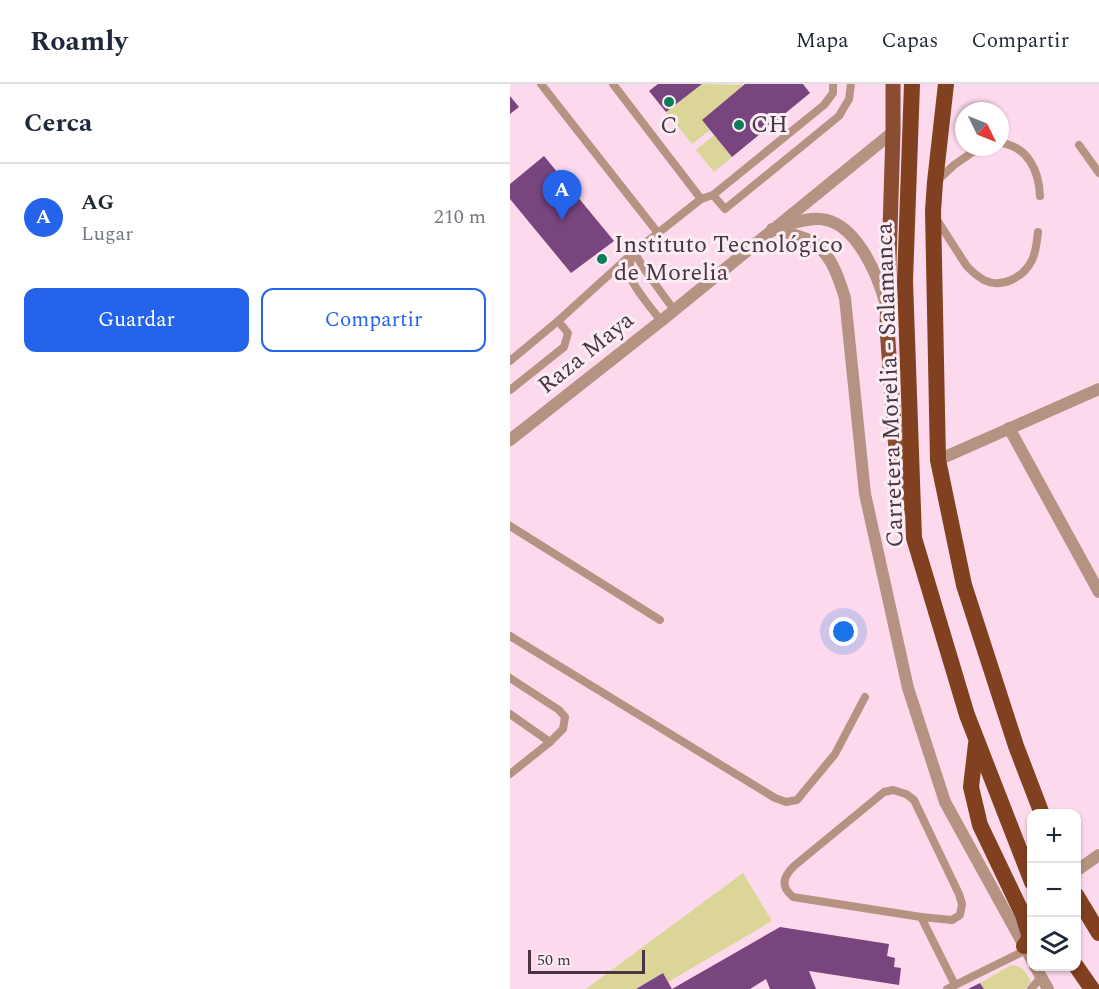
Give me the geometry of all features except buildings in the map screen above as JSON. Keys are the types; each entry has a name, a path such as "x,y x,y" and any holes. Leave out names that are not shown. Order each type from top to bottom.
{"highway":[{"name":"Carretera Morelia - Salamanca","path":"912,84 905,281 914,538 967,715 1027,869"},
{"name":"Carretera Morelia - Salamanca","path":"946,84 935,182 934,214 938,460 964,585 1016,746 1040,809"},
{"path":"976,741 971,786 980,825 1027,928"},
{"path":"1081,902 1099,933"},
{"path":"1080,971 1092,989"}],"main road":[{"path":"893,84 886,328 896,450 914,538"}],"street":[{"name":"Raza Maya","path":"510,440 661,321 893,132"},
{"name":"Raza Maya","path":"772,230 797,222 821,219 845,229 871,264 881,286 887,309"},
{"path":"772,230 806,239 820,249 831,262 839,280 845,298 865,494 909,688 945,802 1027,952"},
{"path":"938,460 1099,389"},
{"path":"1009,428 1099,592"},
{"path":"1087,568 1099,563"},
{"path":"1081,868 1099,855"},
{"path":"1038,972 1048,989"}],"lane":[{"path":"542,84 658,233"},
{"path":"613,84 701,199"},
{"path":"713,195 725,209 839,116 849,99 851,84"},
{"path":"510,361 634,252 701,199 713,195 824,105 833,88 849,99"},
{"path":"1079,145 1099,172"},
{"path":"1009,146 1016,148 1031,163 1037,173 1040,196"},
{"path":"935,182 967,156"},
{"path":"934,214 971,270 986,281 994,283 1012,280 1027,268 1033,259 1038,232"},
{"path":"634,252 674,310"},
{"path":"634,252 629,274 639,292 661,321"},
{"path":"510,390 564,347 568,333 558,321"},
{"path":"510,526 660,621"},
{"path":"510,636 786,802 797,800 835,754 865,697"},
{"path":"510,678 559,710 565,717 563,729 510,774"},
{"path":"510,726 514,717 550,742"},
{"path":"893,790 906,794 914,800 941,854 962,904 960,915 952,920 921,917 793,897 787,892 784,882 787,873 794,866 884,792 893,790"},
{"path":"921,917 955,985"},
{"path":"947,989 1027,952"},
{"path":"1030,989 1038,972"}],"shaded area":[{"path":"702,84 744,85 702,120 710,130 692,144 666,112"},
{"path":"714,135 732,157 714,172 696,150"},
{"path":"743,873 772,921 668,982 663,973 636,989 586,989"},
{"path":"1011,965 1021,968 1027,975 1031,982 1025,989 984,989 980,983"}],"place":[{"name":"C","path":"669,102"},
{"name":"CH","path":"739,125"},
{"name":"AG","path":"562,220"},
{"name":"Instituto Tecnológico de Morelia","path":"602,259"}]}
